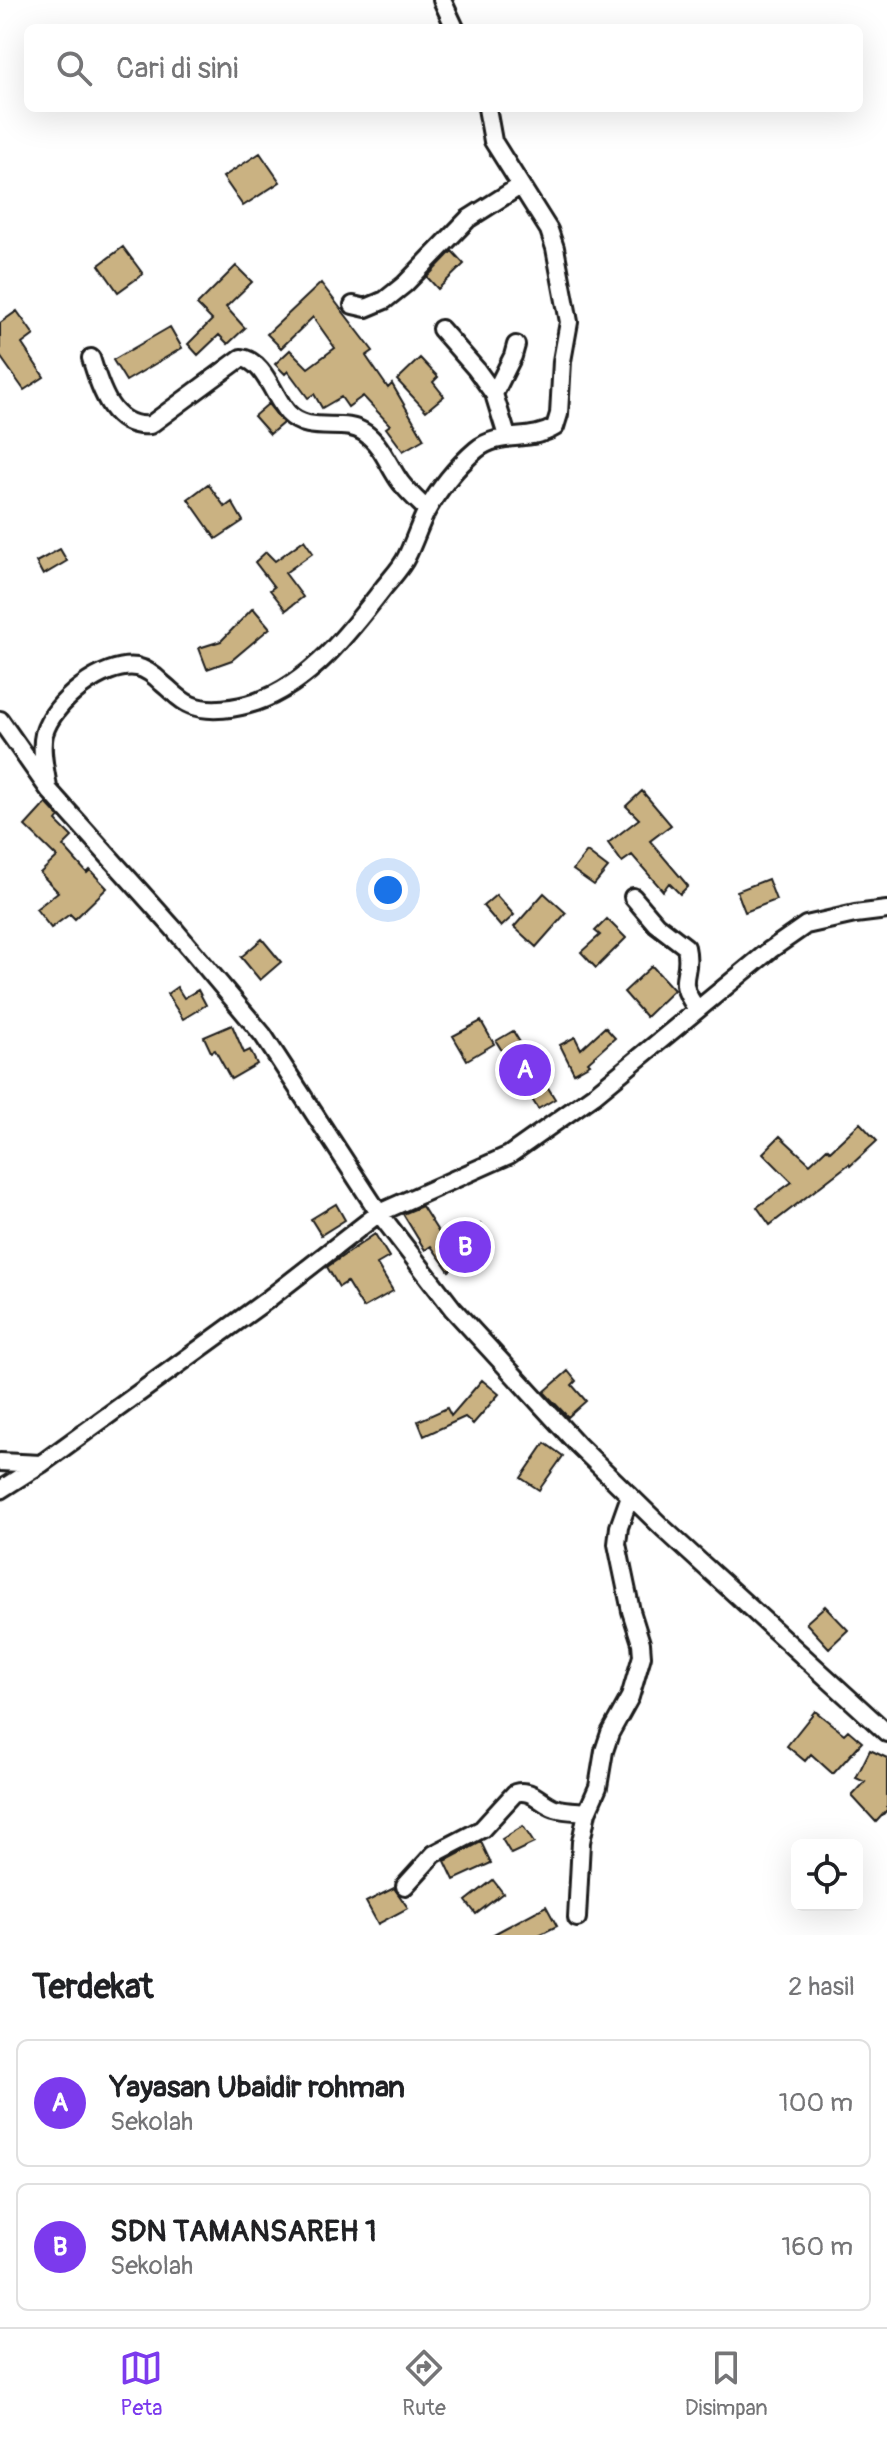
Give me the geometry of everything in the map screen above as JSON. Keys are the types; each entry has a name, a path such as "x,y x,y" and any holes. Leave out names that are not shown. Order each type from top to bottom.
{"street":[{"path":"442,0 453,24"},
{"path":"49,790 43,743 45,730 63,702 77,688 106,673 133,666 149,672 190,705 208,709 256,702 280,691 318,662 365,612 406,559 427,510 475,450 491,440 507,436 533,437 555,427 569,322 552,239 493,141 488,112"},
{"path":"353,305 366,308 385,300 405,284 468,219 520,186"},
{"path":"441,329 494,394 507,436"},
{"path":"494,394 516,345"},
{"path":"91,358 103,396 113,410 123,418 144,426 150,425 241,358 247,359 257,367 286,411 296,420 316,426 353,427 365,433 379,448 401,483 427,510"},
{"path":"0,720 49,790 174,929 263,1035 379,1213 453,1309 578,1445 630,1496 887,1733"},
{"path":"633,897 656,924 686,947 688,958 683,983 697,1009"},
{"path":"0,1490 41,1464 267,1300 379,1213 509,1155 594,1095 770,950 806,925 887,910"},
{"path":"0,1462 41,1464"},
{"path":"577,1918 581,1842 587,1812 598,1787 610,1733 630,1697 642,1656 617,1544 619,1527 630,1496"},
{"path":"405,1886 434,1854 482,1829 519,1791 533,1794 560,1810 587,1812"}],"building":[{"path":"260,153 280,182 243,206 223,177"},
{"path":"123,247 143,274 118,292 99,265"},
{"path":"452,251 464,264 438,289 427,277"},
{"path":"236,266 252,282 226,307 245,328 228,344 219,335 198,355 188,344 212,320 197,305"},
{"path":"321,283 373,351 366,356 388,388 392,384 424,439 403,451 386,428 390,425 363,396 348,407 341,397 322,408 314,394 308,398 288,371 285,374 275,364 290,350 308,368 335,348 313,317 281,348 267,334"},
{"path":"17,311 34,335 22,344 44,377 24,390 0,356 0,323"},
{"path":"170,327 182,348 126,381 113,360"},
{"path":"420,358 438,377 433,382 444,396 426,411 397,380"},
{"path":"268,404 283,423 270,434 254,416"},
{"path":"208,484 225,507 232,502 243,521 216,539 188,499"},
{"path":"304,540 313,553 285,573 303,597 286,610 270,590 274,587 255,562 266,552 275,561"},
{"path":"60,549 67,561 43,575 36,562"},
{"path":"253,608 270,628 232,660 207,669 199,648 221,641"},
{"path":"642,791 671,825 650,841 688,886 680,894 669,883 663,891 632,855 622,862 608,843 639,819 626,806"},
{"path":"46,803 59,817 56,821 72,837 63,846 87,873 90,870 107,888 75,919 70,914 51,928 36,909 58,892 40,873 57,857 25,826"},
{"path":"587,852 608,868 594,885 573,870"},
{"path":"768,879 776,900 745,912 737,891"},
{"path":"544,893 566,913 536,947 514,927"},
{"path":"496,895 514,915 501,927 483,906"},
{"path":"607,919 626,938 596,968 581,952 600,935 595,931"},
{"path":"262,939 281,962 260,980 241,957"},
{"path":"652,966 674,990 646,1017 624,992"},
{"path":"177,987 184,998 198,990 206,1005 183,1019 167,994"},
{"path":"481,1021 494,1044 467,1060 453,1036"},
{"path":"232,1025 244,1053 250,1050 257,1064 231,1079 204,1037"},
{"path":"605,1027 615,1038 588,1062 590,1064 574,1073 560,1045 575,1037 581,1049"},
{"path":"513,1031 555,1099 538,1109 496,1041"},
{"path":"860,1123 877,1141 850,1166 770,1225 757,1207 792,1182 763,1153 780,1136 810,1164 827,1148 830,1151"},
{"path":"336,1204 345,1220 321,1235 311,1219"},
{"path":"422,1206 448,1247 480,1224 492,1239 449,1271 431,1246 425,1250 403,1214"},
{"path":"375,1234 389,1257 377,1264 393,1291 363,1308 347,1282 339,1287 327,1267"},
{"path":"568,1371 576,1381 572,1385 586,1401 568,1417 544,1392"},
{"path":"482,1380 499,1394 473,1424 465,1417 424,1436 418,1421 447,1408 451,1416"},
{"path":"545,1443 563,1456 539,1490 521,1478"},
{"path":"825,1606 848,1630 829,1648 806,1623"},
{"path":"815,1711 844,1734 848,1730 862,1742 833,1774 811,1754 805,1761 787,1746"},
{"path":"870,1750 887,1758 887,1810 876,1822 852,1796 865,1782 856,1778"},
{"path":"523,1826 534,1843 511,1854 502,1839"},
{"path":"481,1842 491,1863 454,1880 445,1861"},
{"path":"493,1880 503,1893 476,1914 466,1901"},
{"path":"394,1888 408,1908 378,1924 366,1902"},
{"path":"546,1906 557,1926 539,1935 492,1935"}],"place":[{"name":"Yayasan Ubaidir rohman","path":"525,1070"},
{"name":"SDN TAMANSAREH 1","path":"465,1247"}]}
